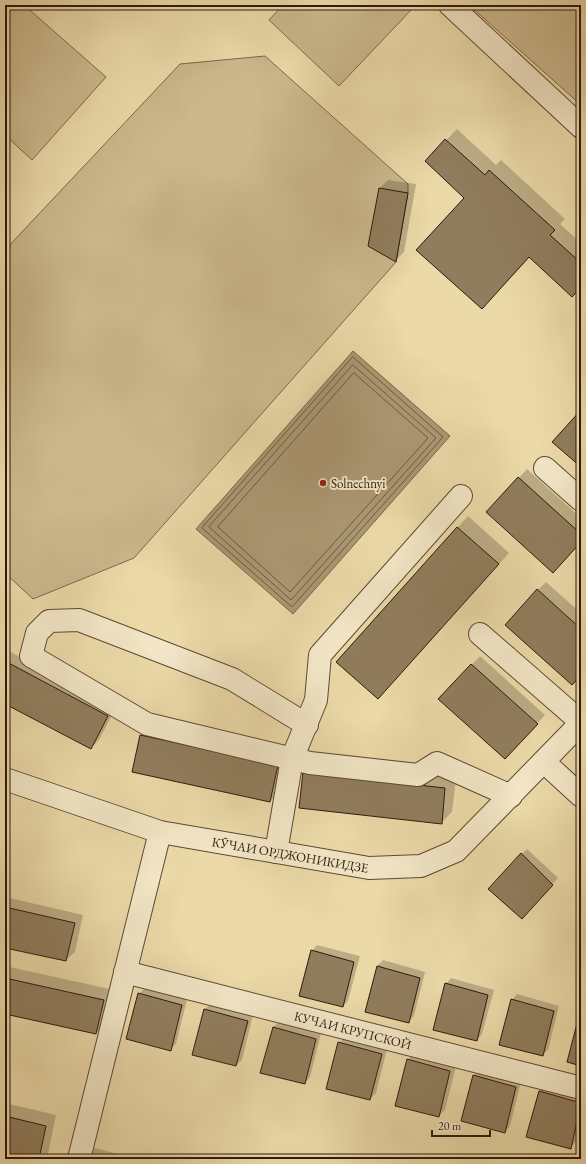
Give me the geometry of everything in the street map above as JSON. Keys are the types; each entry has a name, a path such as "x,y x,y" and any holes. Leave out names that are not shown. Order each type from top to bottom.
{"street":[{"path":"450,5 581,127"},
{"path":"544,468 581,500"},
{"path":"276,852 292,759 316,700 320,655 461,496"},
{"path":"307,725 232,679 79,620 49,621 37,633 31,656 147,724 310,763 418,775 437,763 511,796"},
{"path":"480,634 581,723"},
{"name":"КӮЧАИ ОРДЖОНИКИДЗЕ","path":"5,779 160,832 369,868 421,866 456,851 581,723"},
{"path":"544,762 581,796"},
{"path":"79,1159 160,832"},
{"name":"КУЧАИ КРУПСКОЙ","path":"125,972 581,1088"}],"shaded area":[{"path":"5,5 24,5 106,77 32,160 5,135"},
{"path":"283,5 408,5 412,9 339,86 269,20"},
{"path":"469,5 581,5 581,105"},
{"path":"265,56 408,184 408,193 396,262 134,558 33,599 5,573 5,250 180,64"}],"water":[{"name":"Solnechnyi","path":"353,351 450,436 293,614 196,529"}],"building":[{"path":"445,139 485,175 489,170 555,230 550,235 581,263 581,287 572,297 529,257 482,309 416,250 464,198 425,161"},
{"path":"379,188 408,193 396,262 368,246"},
{"path":"581,410 581,467 552,442"},
{"path":"518,477 581,534 581,542 553,573 486,512"},
{"path":"457,527 499,564 378,699 336,662"},
{"path":"537,589 581,629 581,675 572,685 505,625"},
{"path":"5,661 108,716 91,749 5,704"},
{"path":"471,664 538,724 505,759 438,699"},
{"path":"140,735 278,765 270,802 132,772"},
{"path":"303,772 445,788 442,824 299,808"},
{"path":"521,853 553,885 522,919 488,889"},
{"path":"5,907 75,923 66,961 5,948"},
{"path":"311,950 354,962 343,1007 299,996"},
{"path":"377,966 420,978 409,1023 365,1012"},
{"path":"5,978 104,1000 96,1034 5,1014"},
{"path":"445,983 488,995 477,1041 433,1030"},
{"path":"138,993 182,1005 171,1051 126,1039"},
{"path":"511,999 554,1011 543,1056 499,1045"},
{"path":"204,1009 248,1021 236,1066 192,1055"},
{"path":"579,1016 581,1017 581,1066 567,1062"},
{"path":"273,1027 316,1039 305,1084 260,1073"},
{"path":"338,1042 382,1054 370,1100 326,1089"},
{"path":"407,1059 450,1071 439,1117 395,1106"},
{"path":"473,1075 516,1087 505,1133 461,1121"},
{"path":"539,1091 581,1103 571,1149 526,1137"},
{"path":"5,1116 46,1126 39,1159 5,1159"},
{"path":"88,1153 111,1159 86,1159"}],"place":[{"name":"Solnechnyi","path":"323,483"}]}
